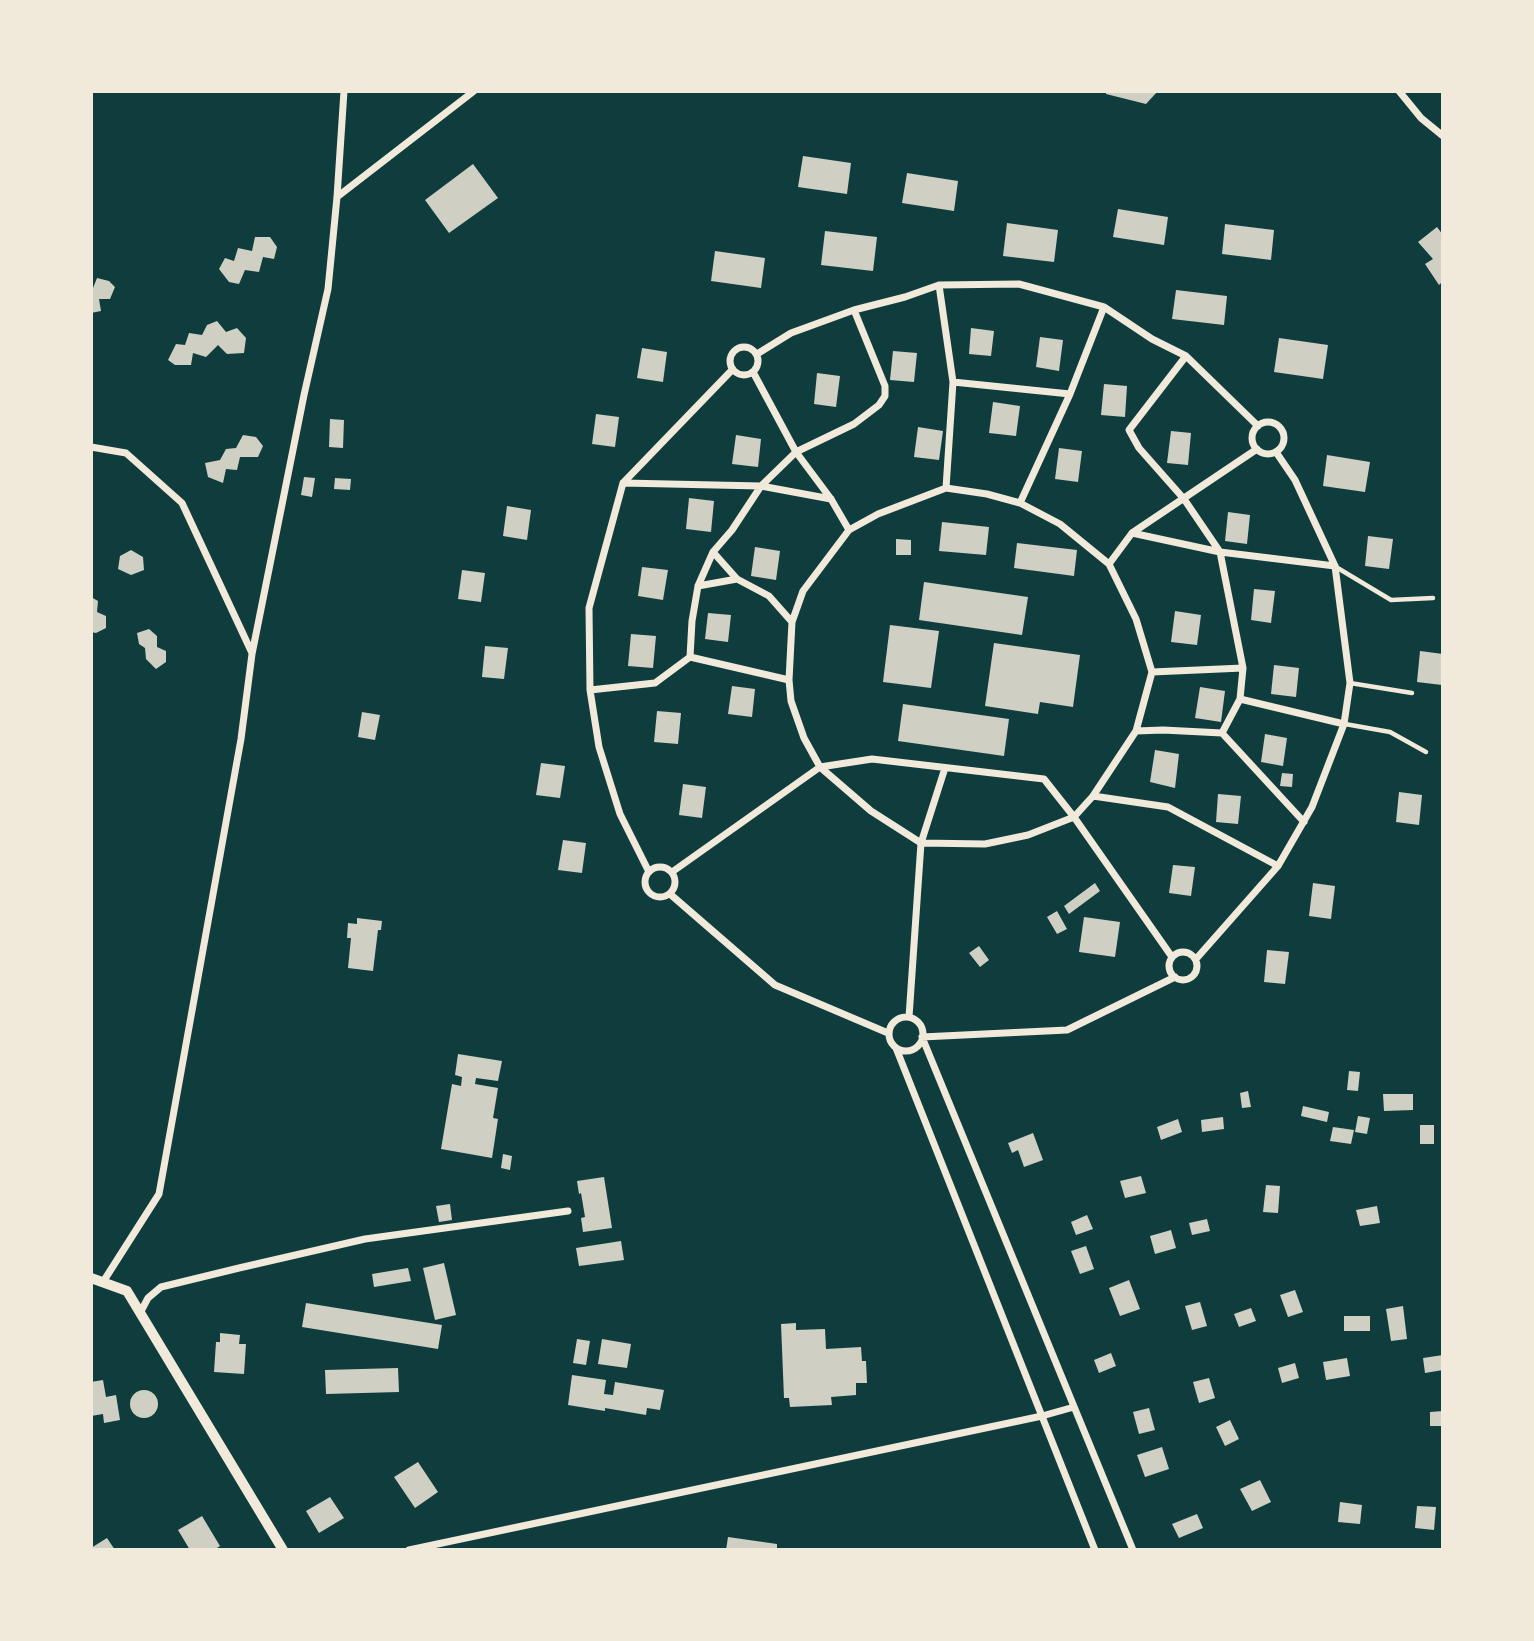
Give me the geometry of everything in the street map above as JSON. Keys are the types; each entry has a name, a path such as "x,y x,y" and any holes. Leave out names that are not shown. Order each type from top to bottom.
{"street":[{"path":"103,1282 159,1194 239,752 252,654 328,289 344,91"},
{"path":"337,197 474,91"},
{"path":"1399,91 1421,118 1443,136"},
{"path":"757,354 791,333 854,310 939,285 1019,284 1104,307 1152,339 1186,356 1258,426"},
{"path":"939,285 953,382 946,488"},
{"path":"1020,503 1070,394 1104,307"},
{"path":"690,657 698,586 713,552 732,530 761,486 796,452 855,424 879,405 885,396 885,386 854,310"},
{"path":"745,347 757,354 758,364 753,372 740,375 732,370 730,356 736,349 745,347"},
{"path":"1186,356 1129,429 1139,448 1184,499 1220,552 1243,668 1240,699 1222,733"},
{"path":"649,872 620,814 599,747 590,690 589,608 623,483 732,370"},
{"path":"753,372 796,452 831,499 849,530"},
{"path":"953,382 1070,394"},
{"path":"1267,422 1280,428 1284,438 1276,452 1266,454 1253,445 1252,435 1258,426 1267,422"},
{"path":"91,447 127,453 182,503 252,654"},
{"path":"1109,564 1132,533 1256,449"},
{"path":"1196,959 1278,866 1312,807 1344,724 1350,683 1335,566 1295,480 1276,452"},
{"path":"623,483 761,486 831,499"},
{"path":"946,488 987,494 1020,503 1060,524 1109,564 1136,619 1152,672 1136,731 1093,796 1074,817 1028,835 985,844 922,844 871,811 820,767 804,737 791,701 789,680 792,621 803,591 849,530 878,514 946,488"},
{"path":"1132,533 1220,552 1335,566"},
{"path":"713,552 737,579 769,596 792,621"},
{"path":"698,586 737,579"},
{"path":"590,690 655,683 690,657 789,680"},
{"path":"1152,672 1243,668"},
{"path":"1240,699 1344,724"},
{"path":"1136,731 1222,733 1304,822"},
{"path":"671,872 820,767 872,759 1044,779 1074,817 1172,957"},
{"path":"909,1017 922,844 945,768"},
{"path":"1093,796 1168,807 1278,866"},
{"path":"658,867 671,872 676,886 670,894 661,898 648,891 645,881 649,872 658,867"},
{"path":"670,894 775,985 888,1033"},
{"path":"922,1037 1067,1030 1175,977 1184,979 1192,976 1197,968 1196,959 1189,953 1180,952 1172,957 1169,965 1175,977"},
{"path":"1095,1550 888,1033 893,1022 903,1017 918,1022 1133,1550"},
{"path":"896,1048 907,1051 912,1049 922,1037"},
{"path":"140,1313 148,1298 161,1287 239,1268 365,1239 568,1211"},
{"path":"91,1278 127,1291 284,1550"},
{"path":"409,1550 1074,1407"}],"lane":[{"path":"1335,566 1391,600 1433,597"},
{"path":"1350,683 1412,693"},
{"path":"1344,724 1390,732 1426,752"}],"building":[{"path":"1106,91 1158,91 1146,104 1106,94"},
{"path":"803,156 851,163 847,194 798,187"},
{"path":"473,164 498,198 449,233 425,200"},
{"path":"907,173 958,181 954,211 902,203"},
{"path":"1118,209 1168,217 1164,245 1113,237"},
{"path":"1007,223 1058,230 1054,262 1003,256"},
{"path":"1225,224 1274,230 1271,260 1222,254"},
{"path":"1437,227 1443,235 1443,281 1439,285 1425,264 1433,259 1418,242"},
{"path":"825,231 877,237 873,271 821,265"},
{"path":"255,237 270,237 277,247 274,259 263,257 259,272 245,270 239,284 229,282 219,269 225,258 234,261 238,248 252,251"},
{"path":"715,251 765,258 761,288 711,281"},
{"path":"97,278 109,281 115,287 110,299 99,299 101,311 91,313 91,289"},
{"path":"1176,290 1227,296 1224,325 1172,319"},
{"path":"217,321 226,332 237,328 246,338 244,353 227,354 218,345 206,357 193,353 191,365 175,365 168,360 176,344 185,345 189,333 202,335 207,325"},
{"path":"971,328 994,331 991,356 969,354"},
{"path":"1040,337 1063,340 1059,371 1036,367"},
{"path":"1279,338 1328,345 1323,379 1274,372"},
{"path":"642,348 667,352 663,382 637,378"},
{"path":"893,351 917,353 914,382 890,380"},
{"path":"817,373 840,376 836,407 814,404"},
{"path":"1104,384 1127,386 1125,417 1101,415"},
{"path":"993,402 1020,406 1016,436 989,433"},
{"path":"596,414 619,417 615,447 592,444"},
{"path":"330,419 344,420 343,448 329,447"},
{"path":"918,427 943,431 939,460 914,457"},
{"path":"1171,431 1191,433 1188,465 1167,463"},
{"path":"243,435 256,437 263,446 258,457 240,457 237,470 226,469 223,483 208,477 205,463 220,460 226,449 236,448"},
{"path":"736,435 761,439 758,467 732,464"},
{"path":"1059,448 1082,451 1078,482 1055,479"},
{"path":"1327,455 1370,462 1365,492 1323,486"},
{"path":"304,477 315,478 312,497 301,495"},
{"path":"335,478 351,479 350,490 334,489"},
{"path":"689,498 714,501 711,532 686,529"},
{"path":"507,506 531,510 527,540 503,536"},
{"path":"1228,512 1250,515 1247,544 1225,541"},
{"path":"942,522 989,527 986,555 939,551"},
{"path":"1368,536 1393,539 1389,569 1365,566"},
{"path":"896,539 911,540 911,555 896,555"},
{"path":"1017,543 1077,550 1074,576 1014,568"},
{"path":"755,547 780,551 776,580 751,576"},
{"path":"131,550 143,557 144,570 131,575 118,569 120,556"},
{"path":"642,567 668,570 663,600 638,596"},
{"path":"462,570 485,573 481,602 458,599"},
{"path":"924,582 1028,597 1022,635 919,620"},
{"path":"1254,589 1275,591 1271,623 1251,620"},
{"path":"91,597 98,601 97,612 106,616 106,628 96,633 91,632"},
{"path":"1175,611 1201,615 1197,645 1171,642"},
{"path":"708,613 731,615 728,642 705,639"},
{"path":"890,625 939,631 931,688 883,682"},
{"path":"149,629 157,636 157,647 166,651 166,662 156,669 146,659 145,648 139,644 137,633"},
{"path":"631,634 656,636 653,668 628,666"},
{"path":"994,643 1080,655 1073,707 1040,702 1038,714 985,706"},
{"path":"485,646 508,648 504,679 482,677"},
{"path":"1420,651 1443,654 1442,685 1417,682"},
{"path":"1274,665 1299,668 1296,697 1271,694"},
{"path":"732,686 755,689 752,717 728,714"},
{"path":"1200,687 1225,691 1221,722 1195,718"},
{"path":"903,704 1009,719 1004,756 898,741"},
{"path":"657,711 681,713 678,744 654,742"},
{"path":"362,712 380,715 375,740 358,737"},
{"path":"1265,734 1287,738 1283,766 1261,762"},
{"path":"1155,750 1179,754 1175,788 1150,782"},
{"path":"541,763 565,766 560,798 536,795"},
{"path":"1282,773 1293,774 1292,787 1280,786"},
{"path":"683,784 706,787 702,818 679,815"},
{"path":"1399,792 1422,795 1419,825 1396,822"},
{"path":"1218,794 1241,796 1238,824 1216,822"},
{"path":"563,840 586,843 582,873 558,870"},
{"path":"1173,865 1195,867 1191,896 1169,893"},
{"path":"1095,883 1100,891 1069,914 1064,906"},
{"path":"1313,883 1335,886 1331,919 1309,916"},
{"path":"1057,911 1067,929 1057,934 1047,917"},
{"path":"1084,917 1120,922 1115,957 1079,952"},
{"path":"357,918 382,921 381,930 378,930 373,971 348,968 351,938 347,938 348,923 357,924"},
{"path":"979,946 989,960 980,967 969,953"},
{"path":"1267,950 1289,952 1285,984 1264,982"},
{"path":"458,1054 502,1061 498,1081 476,1078 475,1084 498,1088 493,1118 498,1119 492,1158 441,1149 452,1084 461,1086 462,1077 455,1075"},
{"path":"1349,1071 1360,1072 1358,1091 1347,1090"},
{"path":"1248,1091 1251,1107 1242,1108 1240,1093"},
{"path":"1383,1094 1413,1094 1413,1110 1384,1111"},
{"path":"1303,1106 1329,1112 1327,1122 1301,1116"},
{"path":"1358,1116 1370,1118 1367,1134 1355,1132"},
{"path":"1223,1117 1224,1129 1202,1132 1201,1120"},
{"path":"1178,1119 1182,1132 1161,1140 1157,1127"},
{"path":"1420,1125 1434,1125 1434,1144 1420,1144"},
{"path":"1333,1127 1354,1130 1351,1144 1330,1141"},
{"path":"1033,1133 1043,1160 1024,1167 1018,1150 1012,1153 1008,1143"},
{"path":"503,1154 512,1156 510,1170 501,1168"},
{"path":"1141,1176 1146,1193 1125,1198 1120,1181"},
{"path":"604,1177 612,1228 583,1232 581,1218 585,1217 577,1181"},
{"path":"1266,1185 1280,1186 1278,1213 1263,1212"},
{"path":"450,1204 452,1220 439,1222 436,1206"},
{"path":"1377,1206 1380,1223 1360,1226 1356,1210"},
{"path":"1087,1215 1093,1229 1076,1235 1071,1222"},
{"path":"1207,1219 1210,1231 1192,1235 1189,1223"},
{"path":"1171,1230 1176,1248 1155,1254 1150,1236"},
{"path":"621,1241 624,1260 579,1266 576,1248"},
{"path":"1086,1246 1094,1269 1080,1274 1071,1251"},
{"path":"444,1263 456,1315 435,1320 423,1268"},
{"path":"408,1268 411,1281 374,1287 372,1274"},
{"path":"1129,1280 1140,1309 1120,1316 1109,1288"},
{"path":"1295,1290 1303,1312 1288,1317 1280,1295"},
{"path":"1200,1302 1207,1326 1192,1330 1185,1306"},
{"path":"306,1303 442,1325 438,1349 302,1327"},
{"path":"1403,1306 1407,1339 1391,1341 1386,1309"},
{"path":"1251,1308 1256,1321 1239,1327 1234,1314"},
{"path":"1344,1316 1370,1316 1370,1331 1344,1331"},
{"path":"796,1323 796,1330 825,1329 826,1349 861,1347 862,1361 866,1361 867,1383 856,1383 856,1395 831,1397 832,1405 790,1407 789,1398 784,1398 781,1324"},
{"path":"220,1333 240,1335 239,1344 246,1344 244,1374 214,1372 216,1342 220,1342"},
{"path":"577,1339 590,1341 586,1365 573,1363"},
{"path":"602,1339 631,1344 627,1368 598,1364"},
{"path":"1111,1353 1116,1366 1099,1373 1094,1360"},
{"path":"1443,1355 1443,1370 1425,1373 1423,1358"},
{"path":"1347,1358 1350,1376 1326,1380 1323,1362"},
{"path":"1295,1363 1299,1378 1282,1383 1278,1368"},
{"path":"398,1368 399,1392 326,1394 325,1370"},
{"path":"572,1375 606,1380 604,1394 613,1395 615,1382 664,1390 660,1410 647,1408 646,1415 568,1405"},
{"path":"1209,1378 1215,1398 1199,1403 1193,1382"},
{"path":"103,1380 106,1397 116,1395 120,1420 104,1423 103,1414 91,1416 91,1382"},
{"path":"144,1390 154,1394 158,1404 154,1414 144,1418 134,1414 130,1404 134,1394"},
{"path":"1149,1408 1155,1430 1139,1434 1133,1412"},
{"path":"1443,1411 1443,1426 1430,1426 1430,1412"},
{"path":"1230,1420 1239,1439 1225,1446 1216,1427"},
{"path":"1162,1447 1169,1469 1145,1477 1137,1455"},
{"path":"418,1462 438,1492 415,1508 394,1477"},
{"path":"1260,1480 1271,1502 1252,1511 1240,1489"},
{"path":"330,1497 344,1518 319,1533 306,1511"},
{"path":"1340,1502 1362,1505 1360,1524 1338,1522"},
{"path":"1417,1506 1436,1507 1434,1530 1415,1528"},
{"path":"1197,1514 1203,1528 1179,1538 1172,1524"},
{"path":"202,1516 220,1546 214,1550 190,1550 178,1530"},
{"path":"728,1537 777,1544 777,1550 726,1550"},
{"path":"107,1538 115,1550 91,1550 91,1548"}]}
